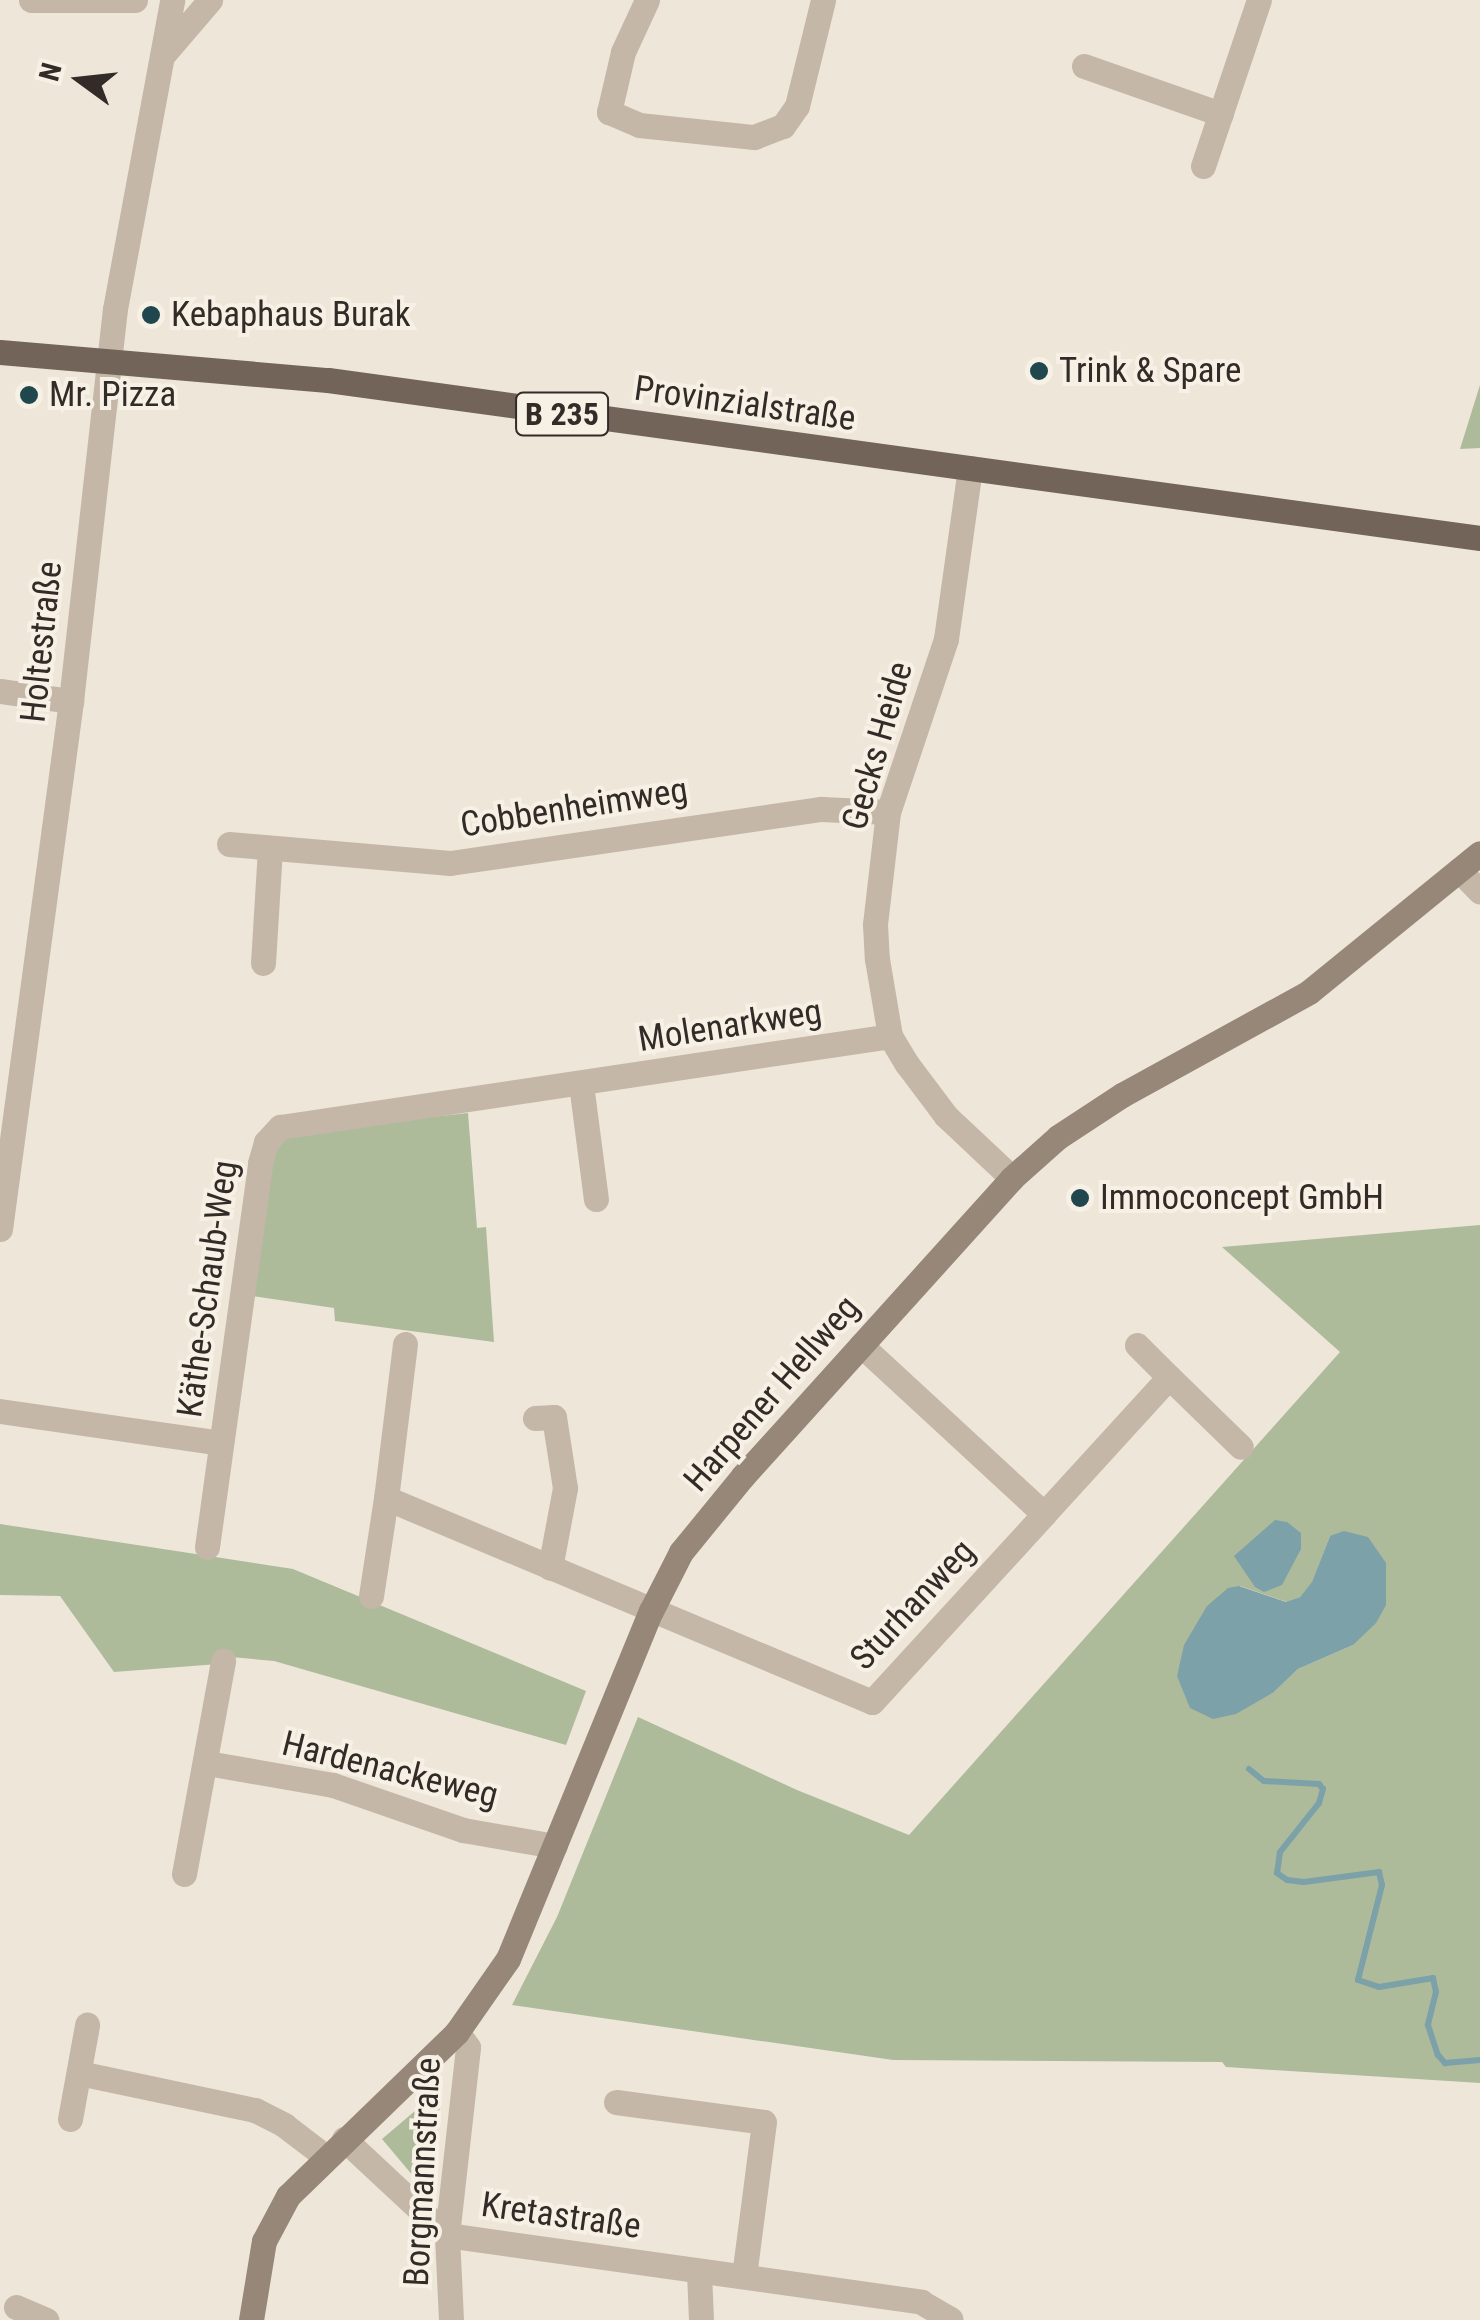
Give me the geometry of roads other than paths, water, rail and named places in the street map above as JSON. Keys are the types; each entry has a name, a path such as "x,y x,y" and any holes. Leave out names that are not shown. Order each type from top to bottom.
{"main road":[{"name":"Provinzialstraße","path":"0,352 110,358 332,381 1480,538"}],"street":[{"path":"31,0 135,0"},
{"name":"Holtestraße","path":"0,1229 72,702 110,358 172,0"},
{"path":"162,56 210,0"},
{"path":"646,0 623,52 609,112 639,125 754,137 783,126 797,106 824,0"},
{"path":"1203,166 1259,0"},
{"path":"1084,66 1220,114"},
{"name":"Gecks Heide","path":"970,468 946,639 888,812 876,924 890,1036 946,1116 1012,1178"},
{"path":"0,691 72,702"},
{"name":"Cobbenheimweg","path":"228,844 450,863 726,821 821,810 888,812"},
{"path":"262,963 270,848"},
{"name":"Harpener Hellweg","path":"251,2320 264,2241 275,2215 335,2148 458,2032 508,1959 652,1611 681,1552 861,1344 1012,1178 1058,1137 1122,1095 1309,992 1480,853"},
{"path":"1459,870 1480,892"},
{"name":"Molenarkweg","path":"435,1102 581,1084 890,1036"},
{"path":"581,1084 596,1199"},
{"name":"Käthe-Schaub-Weg","path":"207,1547 266,1142 280,1128 300,1121 435,1102"},
{"path":"372,1596 405,1344"},
{"path":"861,1344 1044,1514"},
{"path":"1137,1345 1241,1447"},
{"name":"Sturhanweg","path":"652,1611 872,1702 1169,1377"},
{"name":"Käthe-Schaub-Weg","path":"0,1411 221,1443"},
{"path":"536,1418 554,1417 566,1488 550,1568"},
{"path":"386,1498 652,1611"},
{"path":"184,1874 223,1661"},
{"name":"Hardenackeweg","path":"207,1763 333,1785 444,1825 555,1846"},
{"path":"70,2119 87,2025"},
{"name":"Borgmannstraße","path":"451,2320 447,2235 468,2047 458,2032"},
{"path":"79,2072 255,2110 335,2148"},
{"path":"616,2102 764,2122 744,2276"},
{"name":"Kretastraße","path":"335,2148 447,2235 920,2302 950,2319"},
{"path":"699,2272 701,2320"},
{"path":"16,2308 46,2320"}],"water":[{"path":"1275,1520 1287,1522 1301,1533 1301,1549 1282,1585 1264,1592 1255,1587 1234,1556"},
{"path":"1344,1531 1368,1537 1386,1563 1386,1605 1376,1623 1353,1645 1298,1669 1274,1692 1236,1714 1213,1719 1190,1708 1177,1676 1184,1645 1207,1606 1228,1588 1239,1586 1286,1602 1300,1597 1312,1582 1330,1536"}],"waterway":[{"path":"1249,1769 1264,1781 1319,1784 1323,1789 1319,1803 1280,1852 1277,1873 1287,1880 1304,1882 1379,1872 1382,1885 1358,1980 1379,1987 1433,1978 1436,1992 1428,2025 1438,2055 1445,2063 1480,2060"}],"place":[{"name":"Kebaphaus Burak","path":"151,315"},
{"name":"Trink & Spare","path":"1039,371"},
{"name":"Mr. Pizza","path":"29,395"},
{"name":"Immoconcept GmbH","path":"1080,1198"}]}
